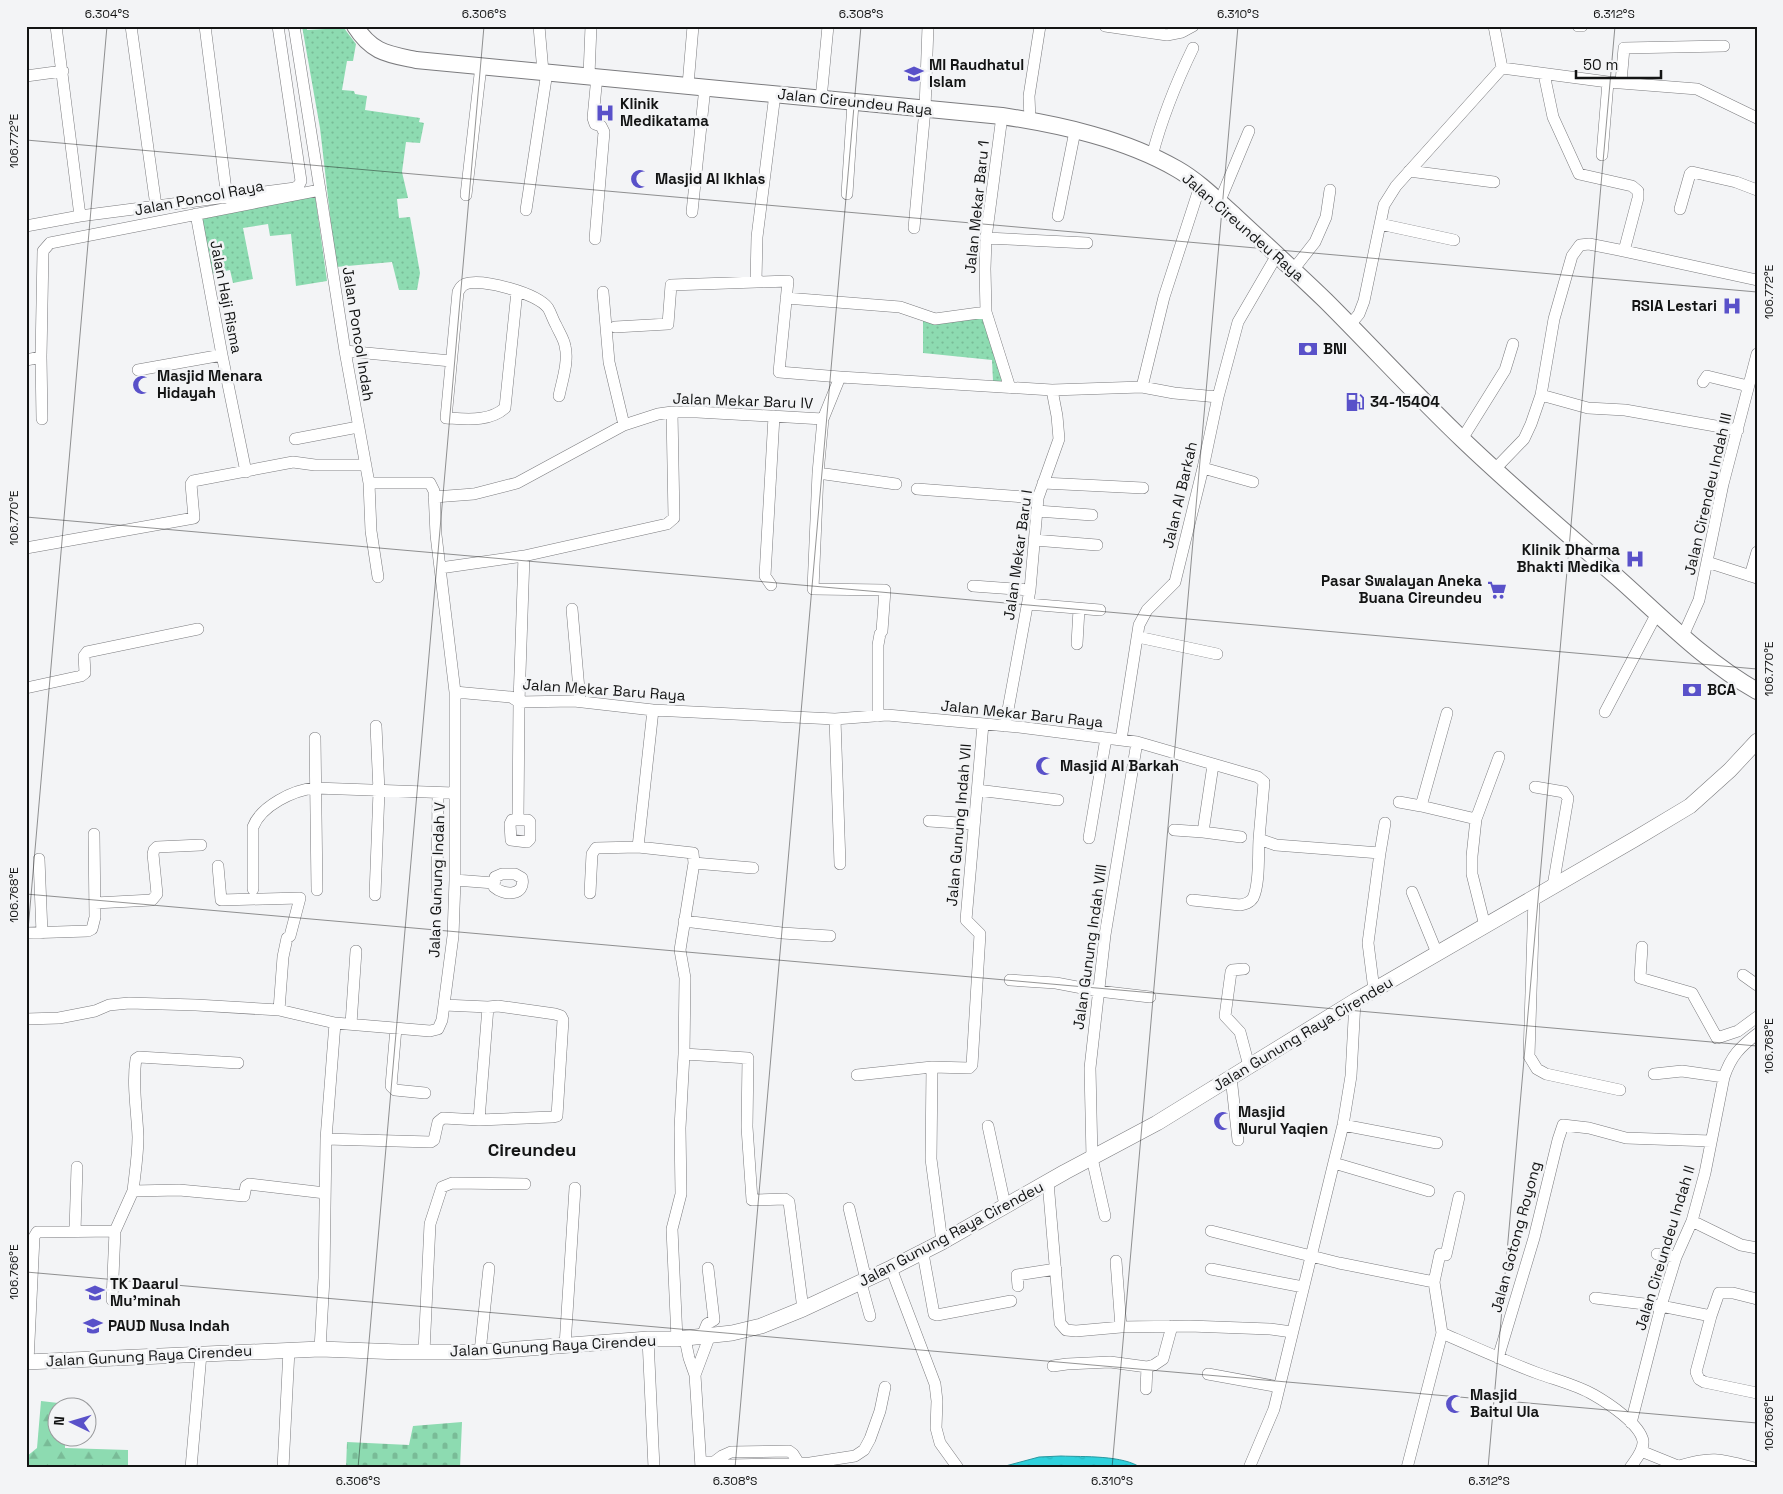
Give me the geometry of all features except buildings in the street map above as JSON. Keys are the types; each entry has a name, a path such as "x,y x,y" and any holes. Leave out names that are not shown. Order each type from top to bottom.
{"main road":[{"name":"Jalan Cireundeu Raya","path":"355,26 374,48 416,60 1002,116 1030,120 1076,131 1128,146 1152,156 1179,170 1200,186 1277,255 1350,325 1462,439 1682,638 1724,670 1757,691"}],"street":[{"path":"56,26 80,216"},
{"path":"131,26 156,206"},
{"path":"204,26 227,198"},
{"path":"26,226 80,216 295,188 299,185 301,181 278,26"},
{"path":"294,26 320,190"},
{"path":"526,210 545,72 539,26"},
{"path":"591,26 593,118 595,124 601,126 604,132 595,239"},
{"path":"688,85 693,26"},
{"path":"820,99 828,26"},
{"path":"914,228 925,109 928,26"},
{"path":"1030,120 1030,96 1040,26"},
{"path":"1104,26 1167,35 1182,32 1194,26"},
{"path":"1494,26 1502,68"},
{"path":"1621,82 1624,48 1724,46"},
{"path":"1152,156 1161,122 1173,89 1193,48"},
{"path":"466,195 481,66"},
{"path":"1502,68 1608,82 1696,89 1757,118"},
{"path":"1350,325 1359,314 1364,301 1384,205 1396,186 1502,68"},
{"path":"26,76 63,71"},
{"path":"1544,74 1553,117 1579,174 1632,186 1638,191 1638,198 1624,251"},
{"path":"1602,155 1608,82"},
{"path":"692,212 705,87"},
{"path":"756,281 760,212 775,94"},
{"path":"847,194 853,102"},
{"name":"Jalan Mekar Baru 1","path":"1002,116 986,238 986,312 1010,388"},
{"path":"1058,216 1076,131"},
{"path":"1219,203 1249,132"},
{"path":"1409,171 1494,182"},
{"path":"1680,209 1692,172 1736,182 1757,190"},
{"path":"1142,387 1164,297 1200,186"},
{"name":"Jalan Poncol Raya","path":"42,419 43,251 50,243 320,190"},
{"name":"Jalan Poncol Indah","path":"320,190 345,351 369,483 371,531 378,577"},
{"path":"1293,270 1315,242 1326,217 1330,190"},
{"name":"Jalan Haji Risma","path":"196,214 246,472"},
{"path":"1380,224 1454,240"},
{"path":"986,238 1087,243"},
{"path":"1495,469 1524,439 1531,424 1541,395 1554,319 1572,256 1580,245 1588,244 1624,251 1757,280"},
{"name":"Jalan Al Barkah","path":"1122,740 1139,625 1147,610 1175,582 1218,397 1238,322 1277,255"},
{"path":"615,327 668,324 671,285 788,281 779,372 1052,390 1142,387 1174,393 1218,397"},
{"path":"517,291 505,408 497,415 476,419 446,418 458,292 460,288 468,283 489,284 517,291 538,299 548,308 565,346 566,360 559,396"},
{"path":"602,292 609,362 624,425"},
{"path":"786,298 900,307 935,319 986,312"},
{"path":"1462,439 1505,370 1511,356 1512,344"},
{"path":"345,351 451,361"},
{"name":"Jalan Cirendeu Indah III","path":"1682,638 1699,600 1723,484 1757,354"},
{"path":"138,370 222,355"},
{"path":"26,360 41,357"},
{"path":"1702,382 1707,376 1748,386"},
{"name":"Jalan Mekar Baru IV","path":"434,497 474,494 517,483 624,425 658,414 672,412 823,419 840,377"},
{"name":"Jalan Mekar Baru I","path":"1005,726 1028,604 1038,498 1059,439 1052,390"},
{"path":"1541,395 1588,408 1624,410 1738,430"},
{"path":"440,568 524,556 667,524 674,518 672,412"},
{"path":"771,585 765,576 774,416"},
{"path":"823,419 818,473 813,589 885,590 882,631 878,645 878,716"},
{"path":"295,439 358,427"},
{"path":"26,548 194,518 191,484 193,481 293,462 315,465 366,465"},
{"path":"1203,468 1253,482"},
{"path":"818,473 896,484"},
{"name":"Jalan Gunung Indah V","path":"26,1019 59,1018 96,1011 109,1005 129,1003 279,1010 336,1023 396,1028 435,1030 440,1025 453,936 455,880 455,692 436,535 434,490 430,483 369,483"},
{"path":"1043,483 1143,488"},
{"path":"917,489 1038,498"},
{"path":"1036,511 1092,516"},
{"path":"1034,540 1097,545"},
{"path":"1707,562 1753,577 1757,552"},
{"path":"518,820 519,702 524,556"},
{"path":"973,586 1030,590"},
{"path":"1028,604 1100,610"},
{"path":"572,609 580,701"},
{"path":"1077,644 1079,609"},
{"path":"1605,712 1656,615"},
{"path":"26,688 81,676 85,673 84,656 87,652 198,629"},
{"path":"1138,637 1217,654"},
{"name":"Jalan Mekar Baru Raya","path":"455,692 511,697 519,702 580,701 653,710 835,719 887,715 1005,726 1137,742 1264,780 1259,838"},
{"path":"638,847 653,710"},
{"path":"1422,806 1447,713"},
{"path":"835,719 840,864"},
{"name":"Jalan Gunung Indah VII","path":"932,1067 969,1068 972,1065 980,934 966,920 983,724"},
{"path":"375,895 379,791 376,726"},
{"path":"315,738 317,890"},
{"path":"1088,838 1106,738"},
{"name":"Jalan Gunung Raya Cirendeu","path":"27,1362 320,1349 480,1352 681,1339 732,1333 761,1326 864,1282 942,1242 1005,1205 1156,1123 1374,990 1690,806 1730,770 1757,741"},
{"name":"Jalan Gunung Indah VIII","path":"1105,1216 1092,1158 1090,1068 1105,936 1137,742"},
{"path":"1485,926 1472,874 1472,856 1476,819 1499,757"},
{"path":"1203,832 1213,765"},
{"path":"1535,787 1564,792 1568,798 1553,886"},
{"path":"253,889 253,827 256,820 276,802 296,791 315,788 454,793"},
{"path":"977,790 1058,800"},
{"path":"437,890 438,793"},
{"path":"1399,802 1476,819"},
{"path":"929,821 974,824"},
{"path":"1374,990 1368,943 1385,823"},
{"path":"1174,830 1241,837"},
{"path":"26,933 88,931 92,929 94,926 96,903 94,834"},
{"path":"1192,900 1240,905 1247,904 1252,898 1256,883 1259,838 1276,845 1380,853"},
{"path":"96,903 152,900 156,894 154,850 157,847 201,845"},
{"path":"590,893 592,854 594,849 599,847 638,847 693,852 694,863 680,950 685,978 684,1054 680,1128 681,1194 672,1229 681,1339 695,1374 701,1465 714,1462 731,1452 789,1451 798,1462"},
{"path":"39,858 42,933"},
{"path":"694,863 752,868"},
{"path":"218,866 221,900 300,898 283,957 279,1010"},
{"path":"455,880 494,883"},
{"path":"1412,892 1437,953"},
{"path":"1534,898 1529,1056 1537,1068 1546,1074 1620,1090"},
{"path":"684,922 782,933 830,936"},
{"path":"1642,947 1640,978 1692,993 1716,1038 1738,1031 1757,1017"},
{"path":"351,1024 356,951"},
{"path":"1244,969 1232,970 1231,972 1225,1015 1240,1032 1249,1066"},
{"path":"1743,974 1757,985"},
{"path":"1010,980 1056,983 1098,991 1150,997"},
{"path":"1249,1468 1274,1410 1343,1125 1351,1076 1356,1001"},
{"path":"326,1139 431,1142 434,1140 439,1119 443,1118 480,1120 557,1116 562,1016 498,1006 488,1008 444,1005"},
{"path":"480,1120 488,1008"},
{"path":"320,1349 324,1278 326,1139 336,1023"},
{"path":"396,1028 390,1086 395,1090 425,1093"},
{"name":"Jalan Cireundeu Indah II","path":"1631,1423 1660,1306 1676,1257 1692,1221 1705,1174 1728,1062 1735,1053 1757,1034"},
{"path":"684,1054 748,1058 747,1127 752,1200 785,1199 789,1202 803,1309"},
{"path":"112,1300 115,1231 133,1191 137,1163 136,1059 139,1057 238,1063"},
{"path":"857,1075 932,1067 932,1159 942,1242"},
{"path":"1654,1074 1682,1071 1724,1077"},
{"path":"1231,1077 1238,1140"},
{"path":"1343,1125 1437,1143"},
{"name":"Jalan Gotong Royong","path":"1498,1358 1534,1238 1558,1140 1564,1125 1589,1128 1626,1138 1711,1141"},
{"path":"988,1126 1005,1205"},
{"path":"1334,1163 1350,1166 1429,1191"},
{"path":"75,1231 77,1167"},
{"path":"1048,1182 1060,1323 1066,1330 1172,1326 1270,1329 1292,1332"},
{"path":"424,1352 430,1224 442,1186 452,1183 525,1184"},
{"path":"133,1191 179,1190 244,1196 246,1186 249,1184 325,1193"},
{"path":"565,1346 575,1188"},
{"path":"1406,1468 1442,1333 1434,1282 1440,1254 1446,1255 1459,1197"},
{"path":"850,1208 870,1316"},
{"path":"1692,1221 1741,1245 1757,1248"},
{"path":"27,1362 35,1234 37,1232 115,1231"},
{"path":"1211,1231 1339,1263 1434,1282"},
{"path":"924,1250 934,1314 1011,1301"},
{"path":"1657,1254 1676,1257"},
{"path":"1116,1260 1121,1327"},
{"path":"480,1352 489,1268"},
{"path":"695,1374 706,1336 706,1324 714,1320 708,1268"},
{"path":"891,1268 935,1384 937,1401 936,1428 940,1444 958,1468"},
{"path":"1018,1286 1017,1275 1056,1269"},
{"path":"1211,1269 1303,1287"},
{"path":"1757,1299 1733,1293 1719,1292 1696,1372 1699,1379 1704,1382 1757,1393"},
{"path":"1596,1298 1660,1306 1711,1316"},
{"path":"1054,1366 1110,1362 1147,1367 1163,1359 1172,1326"},
{"path":"1442,1333 1498,1358 1593,1394 1613,1407 1641,1435 1643,1443 1641,1451 1630,1468"},
{"path":"648,1340 654,1468"},
{"path":"283,1468 289,1350"},
{"path":"191,1468 201,1354"},
{"path":"1146,1389 1147,1367"},
{"path":"1208,1374 1279,1387"},
{"path":"714,1462 729,1465 772,1466 798,1462 810,1463 855,1456 864,1450 870,1439 878,1420 885,1387"},
{"path":"1641,1451 1681,1467 1701,1460 1715,1459 1754,1468"}],"green space":[{"path":"302,26 307,26 307,30 344,28 356,44 353,61 347,61 342,90 354,91 355,94 367,96 365,110 420,118 419,122 424,123 420,143 406,142 402,172 408,198 397,199 399,218 410,217 420,273 417,290 399,290 392,262 336,267 320,128"},
{"path":"315,195 327,281 296,286 291,234 270,236 268,224 243,228 253,279 233,283 230,270 211,274 201,212"},
{"path":"982,312 1002,381 993,381 992,360 923,353 923,315"},
{"path":"41,1401 48,1402 48,1446 128,1450 128,1468 26,1468 26,1457 37,1448"},
{"path":"462,1422 460,1468 346,1468 347,1442 409,1445 413,1426"}],"water":[{"path":"1061,1456 1114,1459 1134,1464 1141,1468 998,1468 1039,1457"}],"place":[{"name":"MI Raudhatul Islam","path":"914,74"},
{"name":"Klinik Medikatama","path":"605,113"},
{"name":"Masjid Al Ikhlas","path":"640,179"},
{"name":"RSIA Lestari","path":"1732,306"},
{"name":"BNI","path":"1308,349"},
{"name":"Masjid Menara Hidayah","path":"142,385"},
{"name":"34-15404","path":"1355,402"},
{"name":"Klinik Dharma Bhakti Medika","path":"1635,559"},
{"name":"Pasar Swalayan Aneka Buana Cireundeu","path":"1497,590"},
{"name":"BCA","path":"1692,690"},
{"name":"Masjid Al Barkah","path":"1045,766"},
{"name":"Masjid Nurul Yaqien","path":"1223,1121"},
{"name":"TK Daarul Mu'minah","path":"95,1293"},
{"name":"PAUD Nusa Indah","path":"93,1326"},
{"name":"Masjid Baitul Ula","path":"1455,1404"}],"district":[{"name":"Cireundeu","path":"532,1150"}]}
